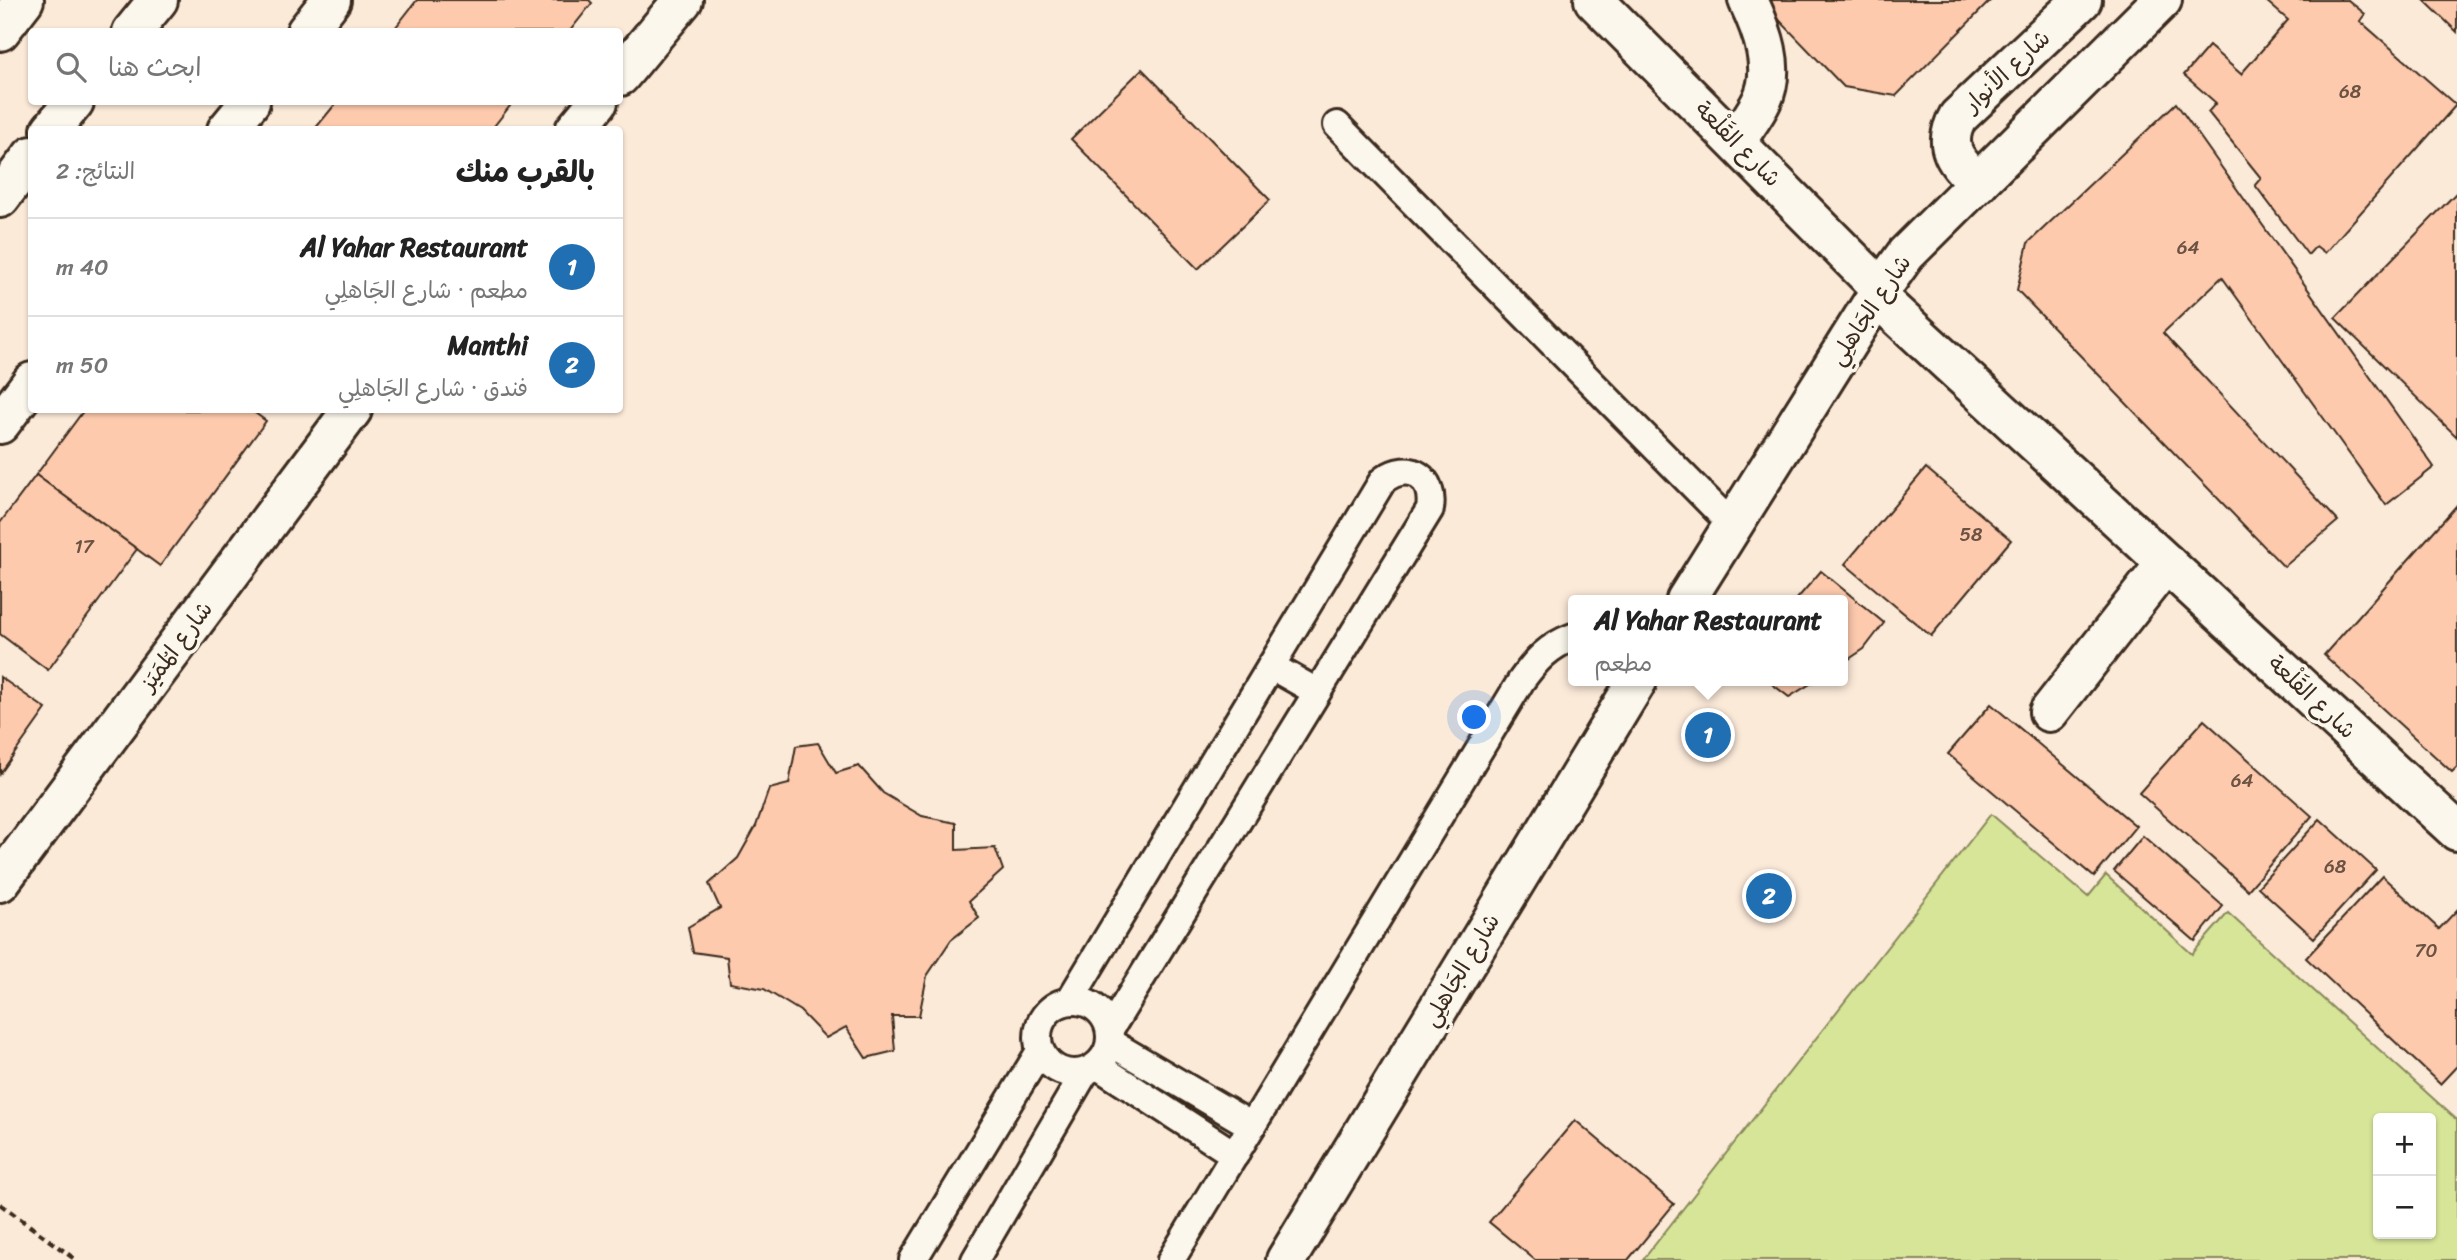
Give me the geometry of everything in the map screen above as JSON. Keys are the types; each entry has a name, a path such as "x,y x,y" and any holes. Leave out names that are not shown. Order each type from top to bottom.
{"street":[{"path":"0,31 24,0"},
{"path":"120,28 128,0"},
{"path":"135,28 158,0"},
{"path":"309,28 331,0"},
{"path":"623,72 682,0"},
{"name":"شارع القَلْعة","path":"1594,0 1736,142 1878,292 2166,563 2457,831"},
{"path":"1736,142 1762,100 1768,83 1768,58 1760,27 1748,0"},
{"name":"شارع الأنوار","path":"1978,183 1955,158 1951,146 1953,126 1958,117 2082,0"},
{"name":"شارع الجَاهلِي","path":"1689,595 1878,292 1906,254 2162,0"},
{"path":"54,126 72,105"},
{"path":"231,126 248,105"},
{"path":"578,126 596,105"},
{"path":"0,198 28,161"},
{"path":"0,424 28,387"},
{"name":"شارع المُمَيَز","path":"0,882 350,413"},
{"path":"2049,712 2166,563"},
{"name":"شارع الجَاهلِي","path":"1286,1260 1634,686"}],"lane":[{"path":"1336,125 1732,525"},
{"path":"975,1260 1091,1069 1107,1055 1111,1036 1430,509 1430,489 1416,474 1399,471 1383,480 1070,1000"},
{"path":"1171,1260 1521,681 1534,662 1551,647 1568,639"},
{"path":"1271,666 1317,692"},
{"path":"1235,1155 1091,1069 1072,1074 1059,1070 1048,1062 1041,1051 1038,1038 1040,1024 1047,1013 1058,1004 1070,1000 1084,1001 1096,1007 1106,1017 1111,1036 1252,1126"},
{"path":"913,1260 1041,1051"}],"path":[{"path":"0,1204 76,1260"}],"green space":[{"path":"1991,814 2088,897 2106,875 2192,954 2228,913 2457,1120 2457,1260 1643,1260"}],"building":[{"path":"417,0 589,0 592,3 572,28 395,28"},
{"path":"1760,0 1991,0 1896,96 1844,87"},
{"path":"2265,0 2348,0 2365,14 2360,21 2456,105 2325,253 2316,246 2308,255 2255,185 2261,178 2208,112 2216,103 2184,75 2209,46 2241,74 2288,20"},
{"path":"2424,0 2457,0 2457,32"},
{"path":"1142,69 1270,200 1198,269 1071,139"},
{"path":"2176,103 2434,467 2386,505 2222,277 2163,333 2338,521 2284,567 2017,290 2028,243"},
{"path":"335,105 511,105 494,126 317,126"},
{"path":"2457,192 2457,437 2335,318"},
{"path":"82,413 255,413 266,421 160,566 36,475"},
{"path":"1926,468 2011,540 1931,636 1845,564"},
{"path":"36,475 137,549 48,670 0,634 0,523"},
{"path":"2457,505 2457,767 2452,772 2324,655"},
{"path":"1821,571 1884,623 1864,649 1848,660 1848,595 1800,595"},
{"path":"0,677 46,709 0,774"},
{"path":"1775,686 1807,686 1789,697"},
{"path":"1991,704 2136,826 2094,877 1948,754"},
{"path":"2204,720 2312,816 2248,890 2139,793"},
{"path":"818,743 836,773 859,766 883,793 922,816 956,823 956,850 995,848 1003,870 969,901 979,918 951,940 927,976 919,1016 892,1016 895,1051 866,1058 846,1027 826,1038 800,1011 764,989 730,983 727,957 693,952 688,927 720,908 709,884 738,858 756,826 769,789 789,784 796,746"},
{"path":"2320,819 2376,870 2314,938 2258,887"},
{"path":"2143,836 2223,906 2195,941 2114,871"},
{"path":"2382,876 2439,929 2457,910 2457,1066 2440,1084 2306,958"},
{"path":"1575,1120 1674,1204 1628,1260 1535,1260 1489,1222"}],"place":[{"name":"Al Yahar Restaurant","path":"1708,735"},
{"name":"Manthi","path":"1769,896"}]}
